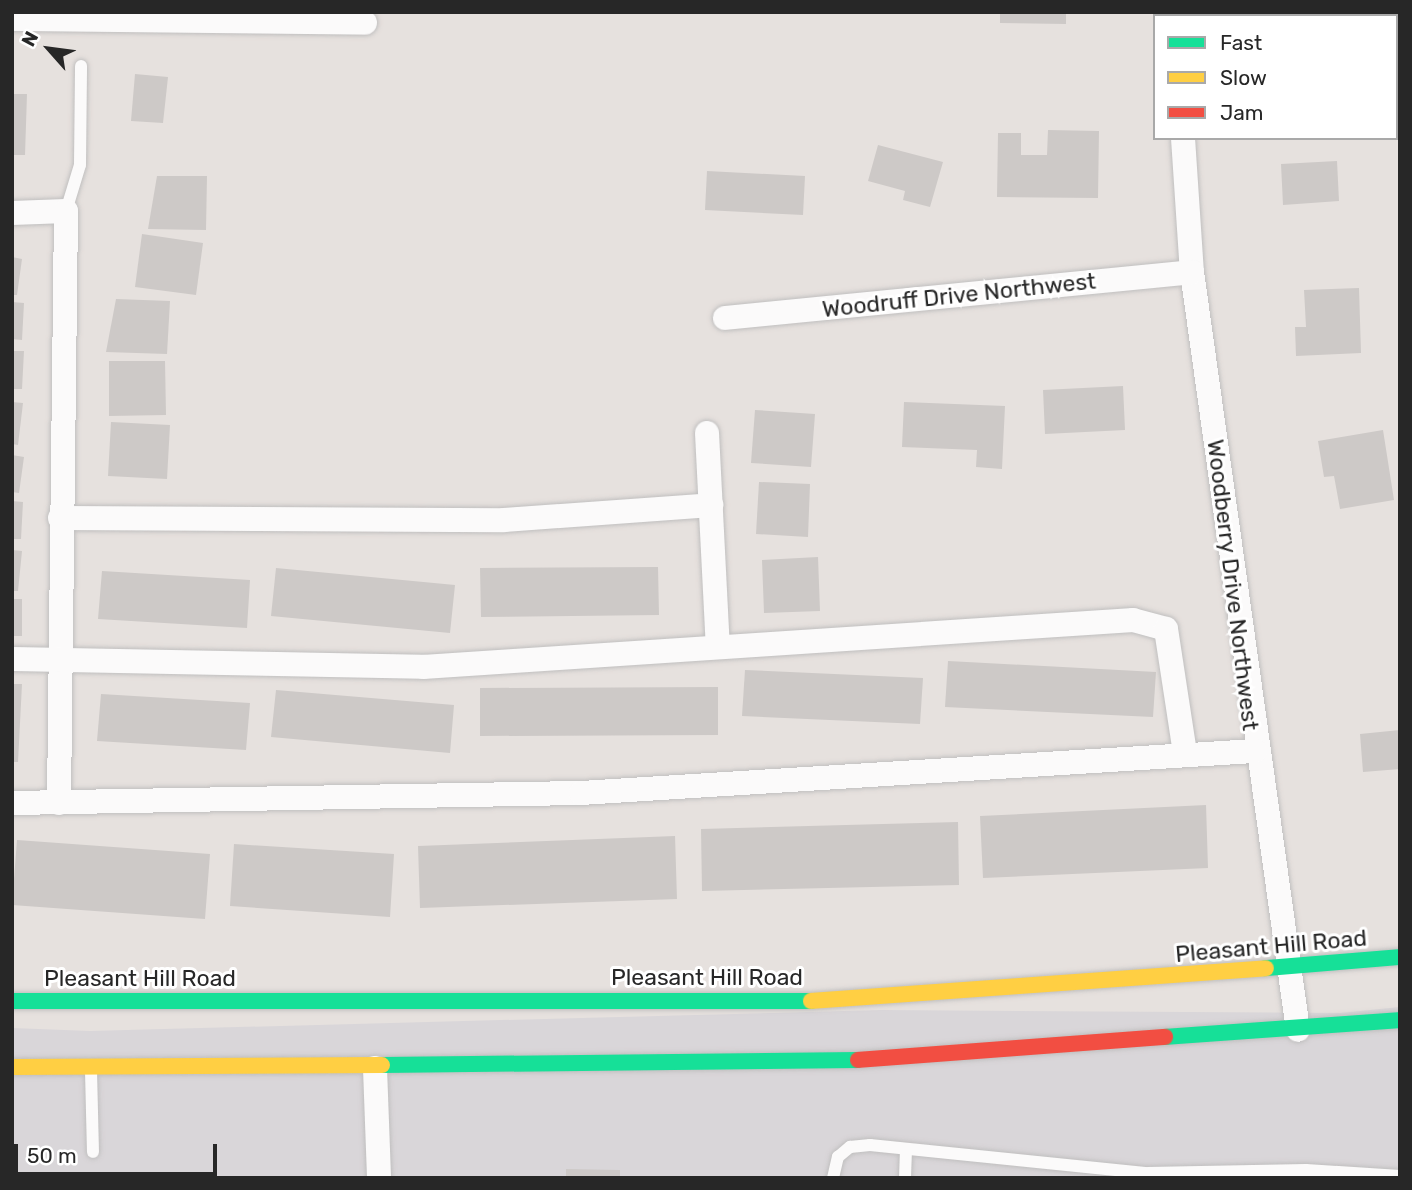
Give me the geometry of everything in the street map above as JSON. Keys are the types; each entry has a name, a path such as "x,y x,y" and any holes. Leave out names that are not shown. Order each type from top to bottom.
{"highway":[{"name":"Pleasant Hill Road","path":"12,1001 853,1001 1293,970 1400,957"},
{"path":"12,1067 375,1069 828,1062 1298,1030 1400,1020"}],"street":[{"path":"12,19 144,17 365,23"},
{"name":"Woodberry Drive Northwest","path":"1183,140 1192,272 1255,751 1293,970 1298,1030"},
{"path":"12,213 66,211 58,661 59,803"},
{"name":"Woodruff Drive Northwest","path":"726,318 1192,272"},
{"path":"707,433 718,648"},
{"path":"60,519 504,520 711,505"},
{"path":"12,659 423,667 1133,620 1166,629 1185,753"},
{"path":"12,803 581,793 1185,753 1255,751"},
{"path":"375,1069 379,1178"}],"lane":[{"path":"66,211 80,165 80,66"},
{"path":"91,1068 93,1152"},
{"path":"832,1178 838,1157 850,1147 1149,1173 1306,1170 1400,1176"},
{"path":"905,1150 905,1178"}],"shaded area":[{"path":"1400,1007 1400,1178 12,1178 12,1028 90,1031 882,1010 1340,1013"}],"building":[{"path":"1000,12 1066,12 1066,24 1000,23"},
{"path":"135,74 168,77 163,123 131,121"},
{"path":"12,94 27,94 25,155 12,155"},
{"path":"1048,130 1099,131 1098,198 997,197 998,133 1021,133 1021,155 1047,155"},
{"path":"878,145 943,162 930,207 903,200 905,191 868,181"},
{"path":"1337,161 1339,201 1283,205 1281,164"},
{"path":"707,171 805,176 803,215 705,210"},
{"path":"157,176 207,176 206,230 148,229"},
{"path":"142,234 203,243 196,295 135,287"},
{"path":"12,257 22,259 17,295 12,295"},
{"path":"1359,288 1361,353 1296,356 1295,327 1306,327 1304,290"},
{"path":"116,299 170,301 167,354 106,352"},
{"path":"12,302 24,303 22,340 12,339"},
{"path":"12,351 24,351 22,389 12,389"},
{"path":"109,361 165,361 166,415 109,416"},
{"path":"1123,386 1125,430 1045,434 1043,390"},
{"path":"12,402 23,403 18,445 12,444"},
{"path":"904,402 1005,406 1002,469 976,467 977,450 902,447"},
{"path":"755,410 815,414 811,467 751,463"},
{"path":"111,422 170,425 167,479 108,476"},
{"path":"1383,430 1394,500 1340,509 1334,476 1324,477 1318,441"},
{"path":"12,455 24,457 19,493 12,492"},
{"path":"759,482 810,484 808,537 756,534"},
{"path":"12,501 23,502 21,539 12,539"},
{"path":"12,550 22,551 18,591 12,591"},
{"path":"818,557 820,611 764,613 762,560"},
{"path":"658,567 659,615 481,617 480,568"},
{"path":"276,568 455,585 450,633 271,616"},
{"path":"102,571 250,580 247,628 98,619"},
{"path":"12,599 22,599 22,636 12,636"},
{"path":"948,661 1156,672 1153,717 945,707"},
{"path":"745,670 923,678 920,724 742,716"},
{"path":"12,684 22,684 18,762 12,762"},
{"path":"718,687 718,735 480,736 480,688"},
{"path":"276,690 454,705 450,753 271,737"},
{"path":"101,694 250,703 246,750 97,741"},
{"path":"1400,730 1400,769 1363,772 1360,734"},
{"path":"1206,805 1208,868 983,878 980,816"},
{"path":"958,822 959,885 702,891 701,829"},
{"path":"675,836 677,899 420,908 418,846"},
{"path":"17,840 210,854 205,919 12,905"},
{"path":"234,844 394,854 390,917 230,906"},
{"path":"566,1169 620,1170 620,1178 566,1178"}],"traffic: fast":[{"path":"1266,968 1400,957"},
{"path":"12,1001 811,1001"},
{"path":"1165,1037 1400,1020"},
{"path":"382,1065 858,1060"}],"traffic: slow":[{"path":"811,1001 1266,968"},
{"path":"12,1067 382,1065"}],"traffic: jam":[{"path":"858,1060 1165,1037"}]}
